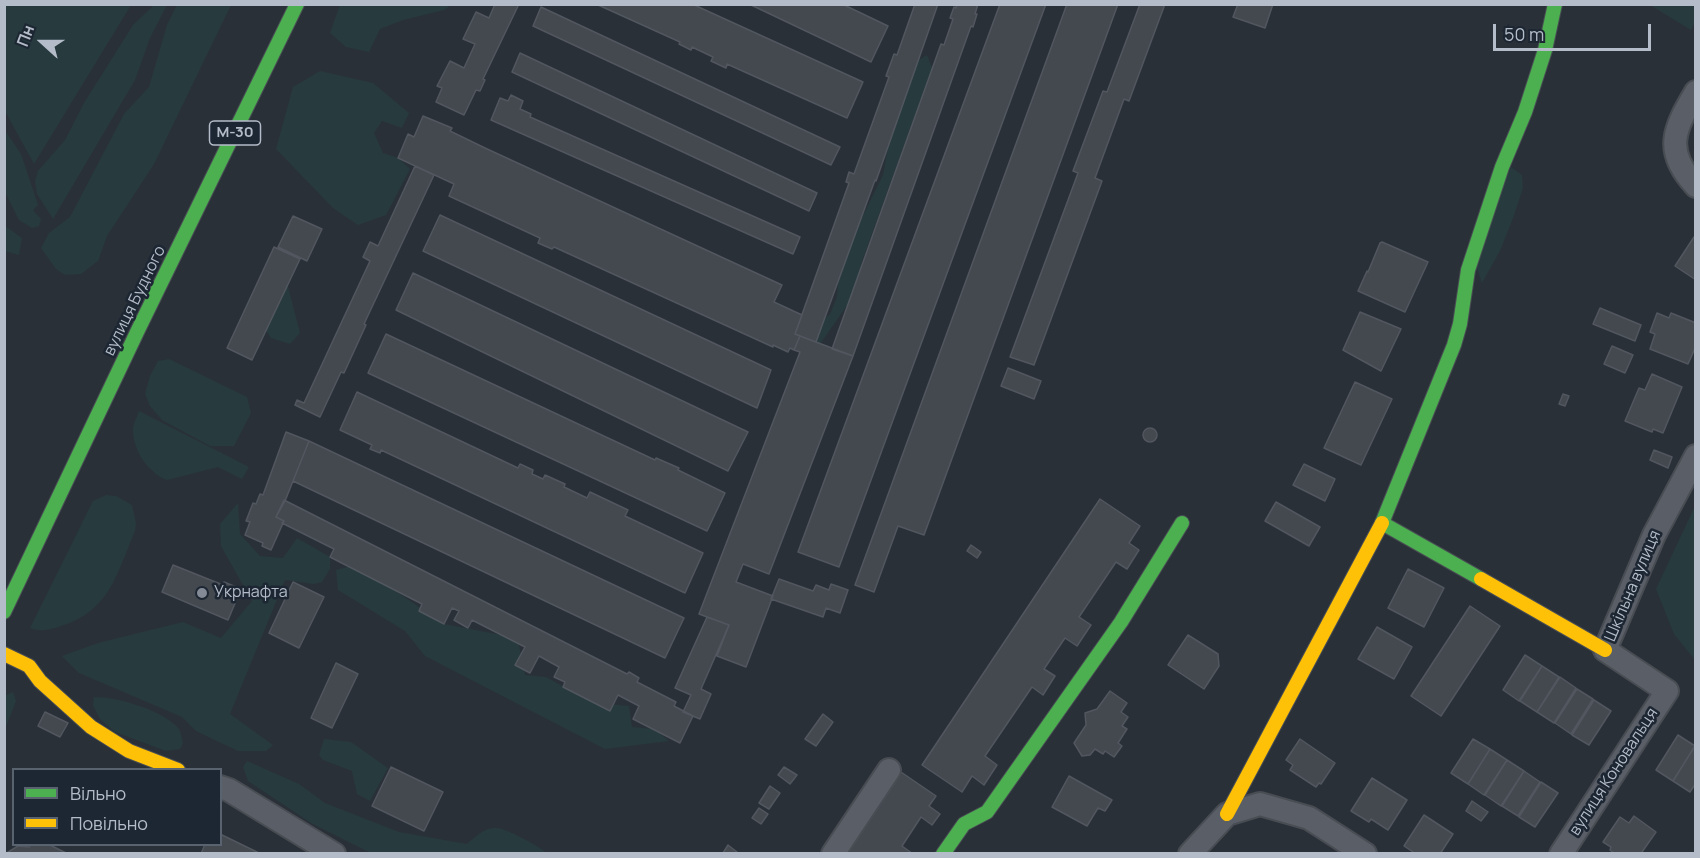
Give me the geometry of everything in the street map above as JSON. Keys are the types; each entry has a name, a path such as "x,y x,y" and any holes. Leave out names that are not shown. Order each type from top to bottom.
{"main road":[{"name":"вулиця Будного","path":"4,612 297,4"},
{"path":"1227,814 1251,765 1359,571 1382,523 1454,345 1460,324 1468,270 1502,167 1525,112 1545,50 1555,4"},
{"path":"943,854 964,824 987,812 1121,622 1182,523"},
{"path":"1382,523 1605,650"},
{"path":"4,654 28,666 40,681 91,728 129,751 173,768"}],"street":[{"path":"1695,92 1682,116 1674,140 1678,165 1695,186"},
{"name":"Шкільна вулиця","path":"1667,691 1605,650 1654,535 1695,456"},
{"name":"вулиця Коновальця","path":"1561,854 1667,691"},
{"path":"833,854 889,770"},
{"path":"222,788 334,854"},
{"path":"1190,854 1227,814 1260,804 1310,818 1365,854"}],"green space":[{"path":"340,4 451,5 444,10 403,20 380,29 369,52 346,47 330,33"},
{"path":"4,5 131,5 34,164 5,111"},
{"path":"152,5 167,5 150,38 135,80 53,219 37,194 35,181 38,171 65,140 84,103 133,25"},
{"path":"177,5 231,5 154,164 107,236 98,261 81,274 65,275 56,269 41,248 49,233 70,217 124,114 149,87 167,25"},
{"path":"1650,5 1695,5 1695,22 1691,30"},
{"path":"927,55 932,68 861,264 860,285 818,347 808,347 805,336 830,314 837,297 840,262 883,175 893,121 914,63"},
{"path":"320,71 373,83 409,113 402,128 382,121 374,133 383,153 398,158 410,169 386,215 358,225 333,208 276,149 293,87"},
{"path":"4,129 21,154 38,205 33,210 41,219 39,226 32,228 19,220 5,192"},
{"path":"1511,167 1522,175 1523,188 1500,251 1482,283 1473,257"},
{"path":"5,226 22,238 19,255 5,251"},
{"path":"287,283 300,333 290,344 271,338 264,327"},
{"path":"169,359 247,397 251,413 234,446 210,446 162,420 150,406 145,394 150,376 158,361"},
{"path":"139,411 249,467 242,479 218,467 167,480 160,477 143,460 136,445 133,428"},
{"path":"106,495 116,496 132,505 136,523 135,531 110,589 91,611 78,619 49,629 30,628 93,501"},
{"path":"238,503 240,534 260,556 283,558 297,538 330,557 330,569 322,582 314,584 285,580 230,714 273,745 266,751 238,751 196,731 182,717 79,673 62,656 98,643 183,622 221,638 252,601 221,546 220,524"},
{"path":"1695,506 1695,660 1674,634 1656,589"},
{"path":"351,566 366,571 444,624 507,636 519,645 525,675 546,677 582,697 601,677 609,704 629,706 632,727 654,729 669,741 605,749 425,656 405,631 338,590 336,570"},
{"path":"13,692 16,701 5,729 5,696"},
{"path":"94,697 127,702 163,716 180,730 183,743 180,749 166,751 115,732 100,719 93,705"},
{"path":"324,739 351,742 388,768 370,801 357,794 352,771 323,760 319,755"},
{"path":"247,761 299,784 325,803 399,832 467,844 484,831 496,828 515,834 547,853 371,853 311,823 248,781 243,767"}],"building":[{"path":"495,4 519,4 483,79 485,80 480,91 476,90 464,115 436,102 442,88 437,86 450,61 464,68 475,44 463,39 476,12 489,18"},
{"path":"596,4 692,4 863,82 847,118 727,64 726,68 711,61 713,57 692,47 691,50 679,44 680,42"},
{"path":"749,4 842,4 888,26 871,62"},
{"path":"915,4 938,4 816,342 795,334 849,183 846,182 849,172 854,174 889,77 886,76 894,54 897,55"},
{"path":"957,4 978,4 975,14 977,14 853,356 832,349 941,44 944,45 953,19 950,18"},
{"path":"1000,4 1046,4 839,567 798,552"},
{"path":"1067,4 1118,4 924,535 898,526 874,592 855,585"},
{"path":"1140,4 1165,4 1129,101 1124,99 1095,178 1102,181 1034,365 1010,357 1078,173 1073,171 1103,91 1107,92"},
{"path":"1238,4 1273,4 1265,28 1233,17"},
{"path":"541,7 840,147 831,165 533,26"},
{"path":"520,53 817,193 809,211 512,72"},
{"path":"511,95 523,101 520,109 531,114 530,117 800,237 793,254 491,120 500,98 508,101"},
{"path":"423,116 452,128 450,131 485,148 782,285 774,302 802,315 795,334 800,336 794,350 790,348 788,352 773,345 773,347 554,247 552,249 538,243 540,238 449,196 454,184 398,158 408,134 414,137"},
{"path":"415,166 434,175 364,324 366,325 344,373 341,372 320,417 295,405 297,400 304,403 370,261 363,257 370,242 378,246"},
{"path":"440,215 771,370 757,408 423,251"},
{"path":"293,216 322,229 307,261 278,247"},
{"path":"1694,237 1696,239 1696,280 1675,266"},
{"path":"1382,242 1428,262 1405,312 1358,291"},
{"path":"274,247 300,259 252,360 227,348"},
{"path":"413,273 748,432 728,471 396,310"},
{"path":"1600,308 1641,325 1635,341 1593,324"},
{"path":"1360,312 1401,329 1381,371 1343,350"},
{"path":"1657,313 1669,318 1671,313 1696,323 1696,346 1688,364 1650,349 1655,334 1650,332"},
{"path":"386,334 655,460 656,458 679,468 678,470 725,493 707,531 368,373"},
{"path":"800,336 853,356 769,574 743,564 736,582 773,596 746,667 717,656 729,625 699,614 800,352 794,350"},
{"path":"1612,346 1633,355 1625,373 1604,364"},
{"path":"1008,368 1041,381 1034,399 1001,386"},
{"path":"1652,374 1682,387 1663,433 1653,429 1652,432 1625,421 1639,388 1645,390"},
{"path":"1355,382 1392,399 1361,465 1324,448"},
{"path":"357,392 518,468 520,464 533,470 532,474 543,479 545,475 565,484 564,487 587,498 590,492 628,510 625,516 703,553 685,593 381,450 380,453 370,449 372,445 340,430"},
{"path":"1563,394 1569,396 1565,406 1559,404"},
{"path":"1147,428 1153,428 1157,435 1153,442 1147,442 1143,438 1143,432"},
{"path":"286,432 309,441 285,501 276,517 284,521 271,550 262,546 263,543 245,535 250,522 246,521 253,503 256,504 260,494 263,495"},
{"path":"309,441 684,618 665,658 293,481"},
{"path":"1654,450 1672,457 1668,468 1650,460"},
{"path":"1304,464 1335,479 1325,501 1293,485"},
{"path":"1100,499 1140,526 1129,543 1139,550 1127,569 1116,562 1079,617 1091,625 1077,646 1065,638 1044,669 1055,676 1043,695 1032,687 985,756 997,765 984,785 972,776 962,792 922,765"},
{"path":"284,500 627,674 629,672 639,678 637,682 676,702 674,706 693,716 680,743 633,719 639,706 618,695 610,711 563,687 565,682 554,677 559,667 539,656 530,673 515,665 525,647 472,620 468,628 454,620 459,611 452,608 444,624 419,611 422,604 330,557 334,549 282,523 284,521 276,517"},
{"path":"1276,502 1320,527 1309,546 1265,521"},
{"path":"971,545 981,552 977,558 967,551"},
{"name":"Укрнафта","path":"173,565 223,585 224,582 241,589 228,620 162,592"},
{"path":"1408,569 1444,588 1424,627 1388,608"},
{"path":"779,579 813,591 816,585 829,590 831,584 848,590 840,613 826,608 823,617 771,599"},
{"path":"293,582 324,597 299,648 269,633"},
{"path":"1470,606 1500,626 1441,716 1411,696"},
{"path":"707,617 729,625 701,689 711,694 700,719 683,712 691,695 675,688"},
{"path":"1377,627 1412,647 1394,679 1358,659"},
{"path":"1188,635 1218,654 1219,666 1204,689 1168,665"},
{"path":"1525,655 1542,666 1519,701 1503,690"},
{"path":"336,663 358,674 332,728 311,718"},
{"path":"1542,666 1559,677 1537,712 1520,701"},
{"path":"1560,677 1576,688 1554,723 1537,712"},
{"path":"1577,689 1593,699 1571,734 1555,723"},
{"path":"1110,691 1127,703 1121,712 1128,717 1122,726 1127,729 1118,743 1122,746 1114,757 1105,751 1103,754 1095,749 1090,755 1082,756 1074,743 1086,725 1085,713 1097,709"},
{"path":"1594,700 1611,711 1589,745 1572,735"},
{"path":"45,712 68,723 60,737 38,726"},
{"path":"823,714 833,722 816,746 805,739"},
{"path":"1678,735 1695,746 1673,781 1656,770"},
{"path":"1300,739 1335,763 1321,784 1319,783 1316,787 1290,770 1293,765 1286,760"},
{"path":"1473,739 1490,749 1468,784 1451,773"},
{"path":"1695,746 1696,783 1690,792 1673,781"},
{"path":"1490,749 1507,760 1484,795 1468,784"},
{"path":"1507,760 1524,771 1501,806 1485,795"},
{"path":"391,767 443,792 424,831 372,806"},
{"path":"784,767 797,775 790,784 778,775"},
{"path":"898,770 936,796 929,806 940,814 932,825 921,817 902,846 913,854 842,854"},
{"path":"1524,771 1540,782 1518,816 1502,806"},
{"path":"1069,776 1112,800 1105,811 1098,808 1087,826 1052,807"},
{"path":"1372,778 1407,800 1388,830 1371,819 1369,822 1351,811"},
{"path":"1541,782 1558,793 1535,827 1519,817"},
{"path":"770,786 780,793 769,809 759,803"},
{"path":"1472,801 1488,812 1481,821 1466,811"},
{"path":"759,808 768,814 761,824 752,818"},
{"path":"1424,815 1453,834 1440,854 1416,854 1404,846"},
{"path":"1634,816 1656,832 1642,852 1644,854 1615,854 1610,850 1611,847 1603,842 1620,817 1629,823"},
{"path":"222,835 261,854 201,854 204,846 222,846"},
{"path":"728,845 737,852 736,854 723,853"},
{"path":"18,846 52,846 68,854 5,854"}],"traffic: fast":[{"path":"4,612 297,4"},
{"path":"1481,579 1382,523 1454,345 1460,324 1468,270 1502,167 1525,112 1545,50 1555,4"},
{"path":"943,854 964,824 987,812 1121,622 1182,523"}],"traffic: slow":[{"path":"1227,814 1382,523"},
{"path":"1481,579 1605,650"},
{"path":"4,654 29,666 40,681 91,727 129,751 173,768"}],"place":[{"name":"Укрнафта","path":"202,593"}]}
